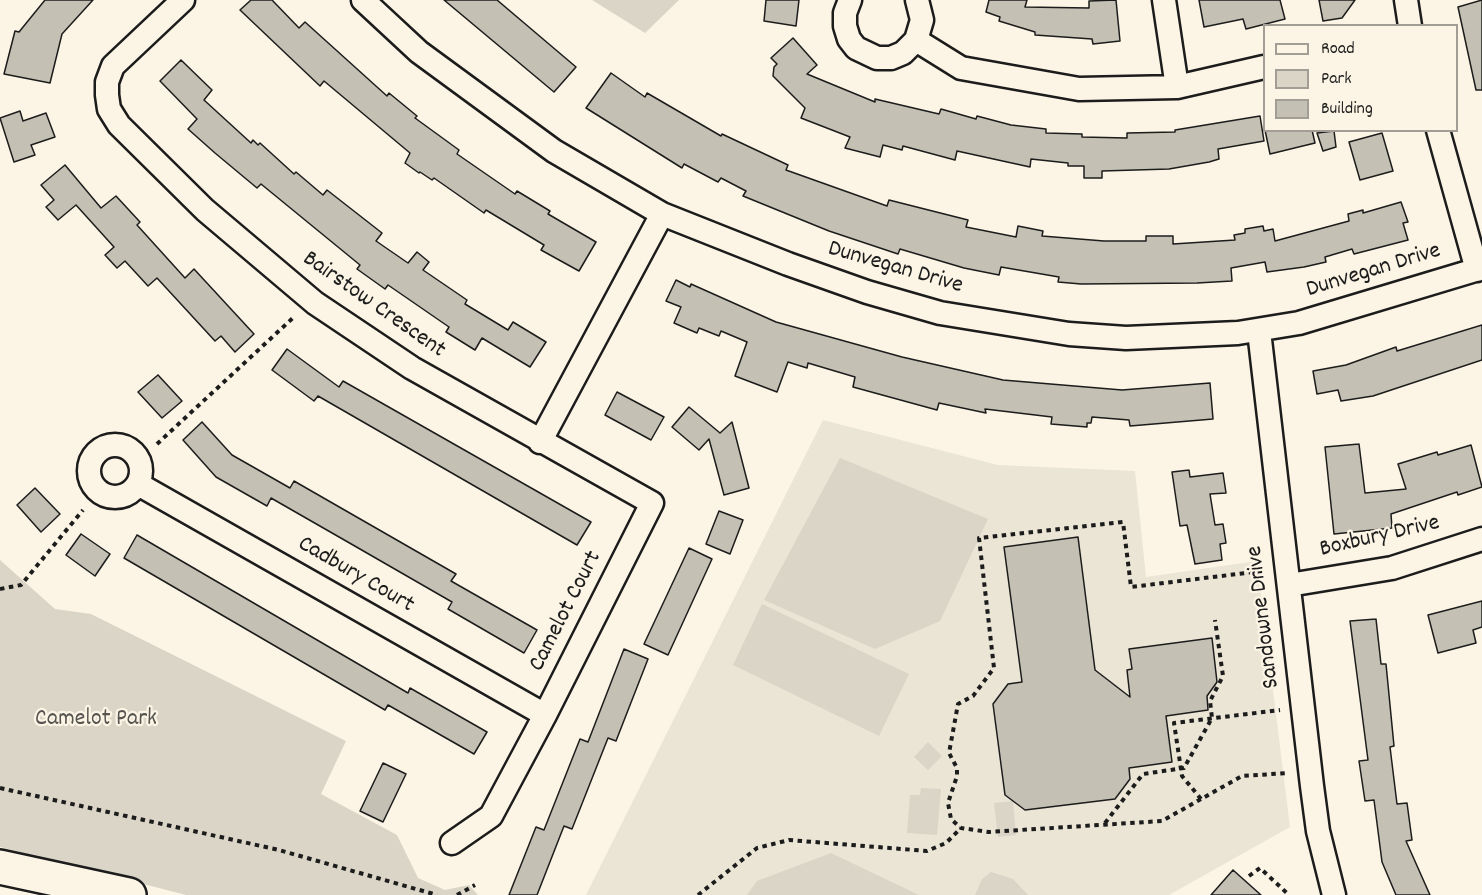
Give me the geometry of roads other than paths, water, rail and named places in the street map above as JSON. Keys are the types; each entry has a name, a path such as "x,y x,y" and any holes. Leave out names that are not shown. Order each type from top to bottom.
{"highway":[{"path":"0,867 129,895"}],"street":[{"name":"Bairstow Crescent","path":"183,0 113,66 107,82 107,95 109,109 119,125 205,210 315,303 412,368 540,442"},
{"name":"Dunvegan Drive","path":"363,0 419,52 554,151 662,214 788,264 867,292 940,313 1049,332 1126,338 1259,331 1299,323 1480,269"},
{"path":"850,0 844,13 844,26 849,39 868,55 891,58 903,53 916,40 922,20 917,0"},
{"path":"1164,0 1177,87"},
{"path":"1406,0 1410,24"},
{"path":"916,40 961,68 1079,89 1177,87 1263,67"},
{"path":"1439,132 1480,269"},
{"path":"540,442 662,214"},
{"name":"Sandowne Drive","path":"1259,331 1260,357 1313,798 1324,861 1334,895"},
{"name":"Camelot Court","path":"452,843 490,816 545,716 652,503 540,442"},
{"name":"Cadbury Court","path":"138,484 545,716"},
{"name":"Boxbury Drive","path":"1289,585 1392,568 1482,539"}],"park label":[{"name":"Camelot Park","path":"96,721"}]}
